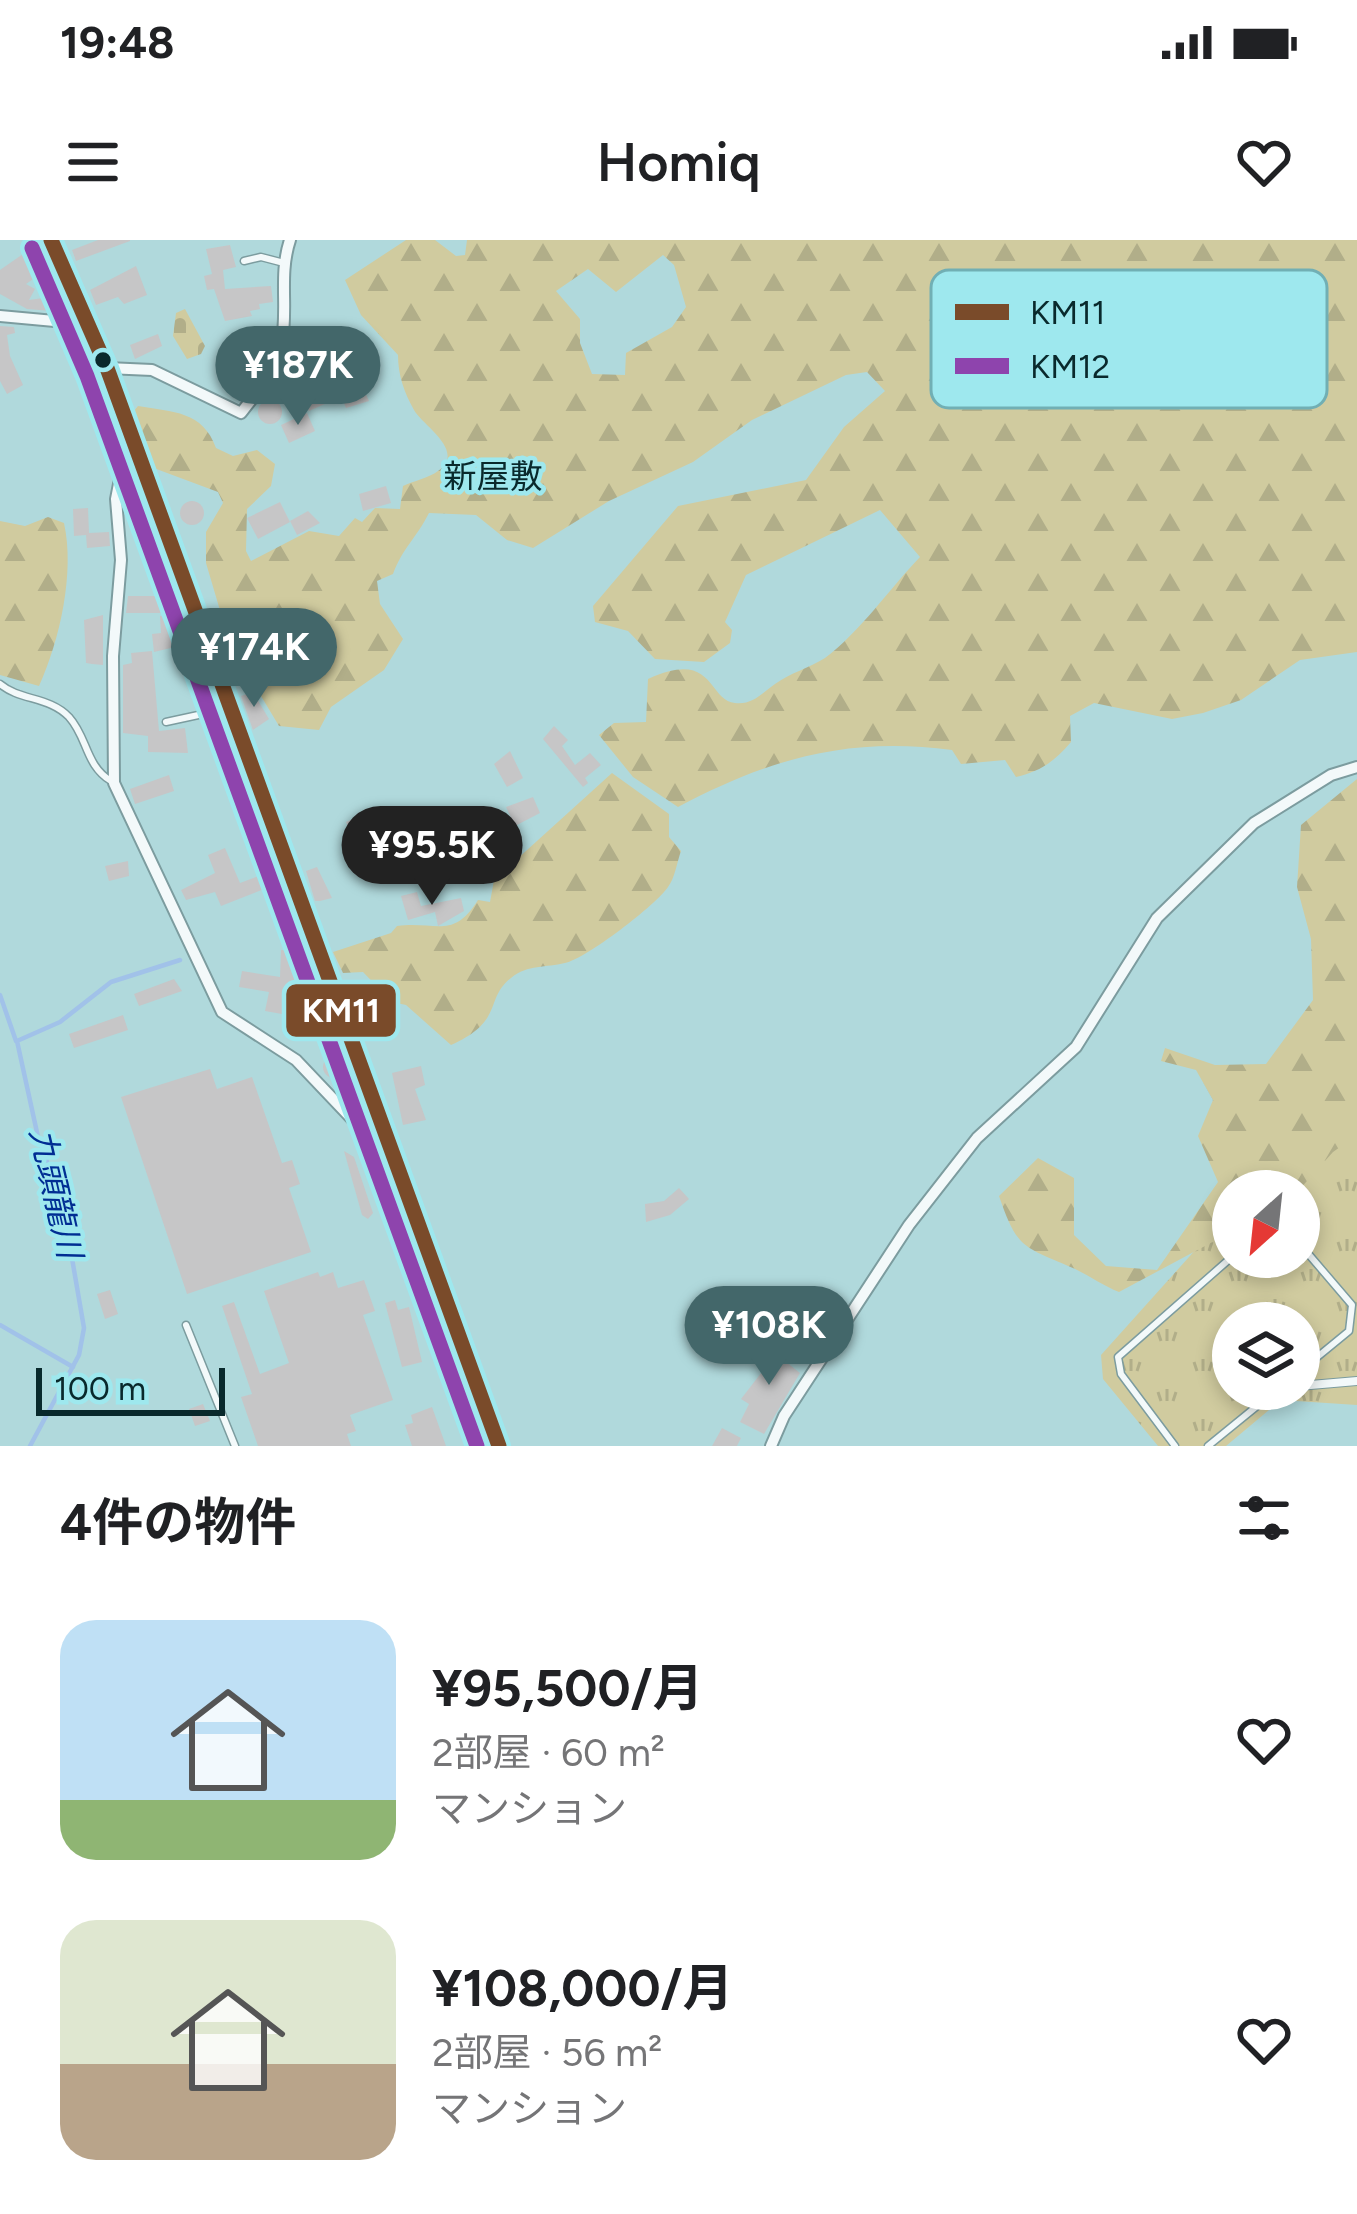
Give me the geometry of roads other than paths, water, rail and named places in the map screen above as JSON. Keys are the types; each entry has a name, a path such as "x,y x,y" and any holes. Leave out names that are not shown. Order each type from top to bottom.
{"highway":[{"path":"51,240 107,368 499,1446"}],"street":[{"path":"107,368 152,370 241,413 268,377 282,344 284,263 290,240"},
{"path":"0,316 90,325"},
{"path":"130,430 116,499 121,560 113,656 114,783 222,1012 296,1060 371,1139 390,1148"},
{"path":"771,1446 784,1416 909,1225 977,1138 1076,1047 1157,918 1254,823 1331,776 1357,767"},
{"path":"1320,1384 1357,1381"}],"lane":[{"path":"244,261 261,257 284,263"},
{"path":"282,344 333,362"},
{"path":"0,684 44,699 70,718 87,758 114,783"},
{"path":"166,722 229,708"},
{"path":"1320,1268 1352,1305 1349,1331 1320,1355"},
{"path":"1174,1446 1120,1374 1118,1357 1212,1274"},
{"path":"186,1325 235,1446"},
{"path":"1208,1446 1252,1410"}],"waterway":[{"name":"九頭龍川","path":"30,1446 79,1355 84,1328 63,1206 38,1137 17,1041 60,1022 111,982 180,960"},
{"path":"0,995 16,1041"},
{"path":"0,1325 73,1367"}],"district":[{"name":"新屋敷","path":"493,476"}]}
